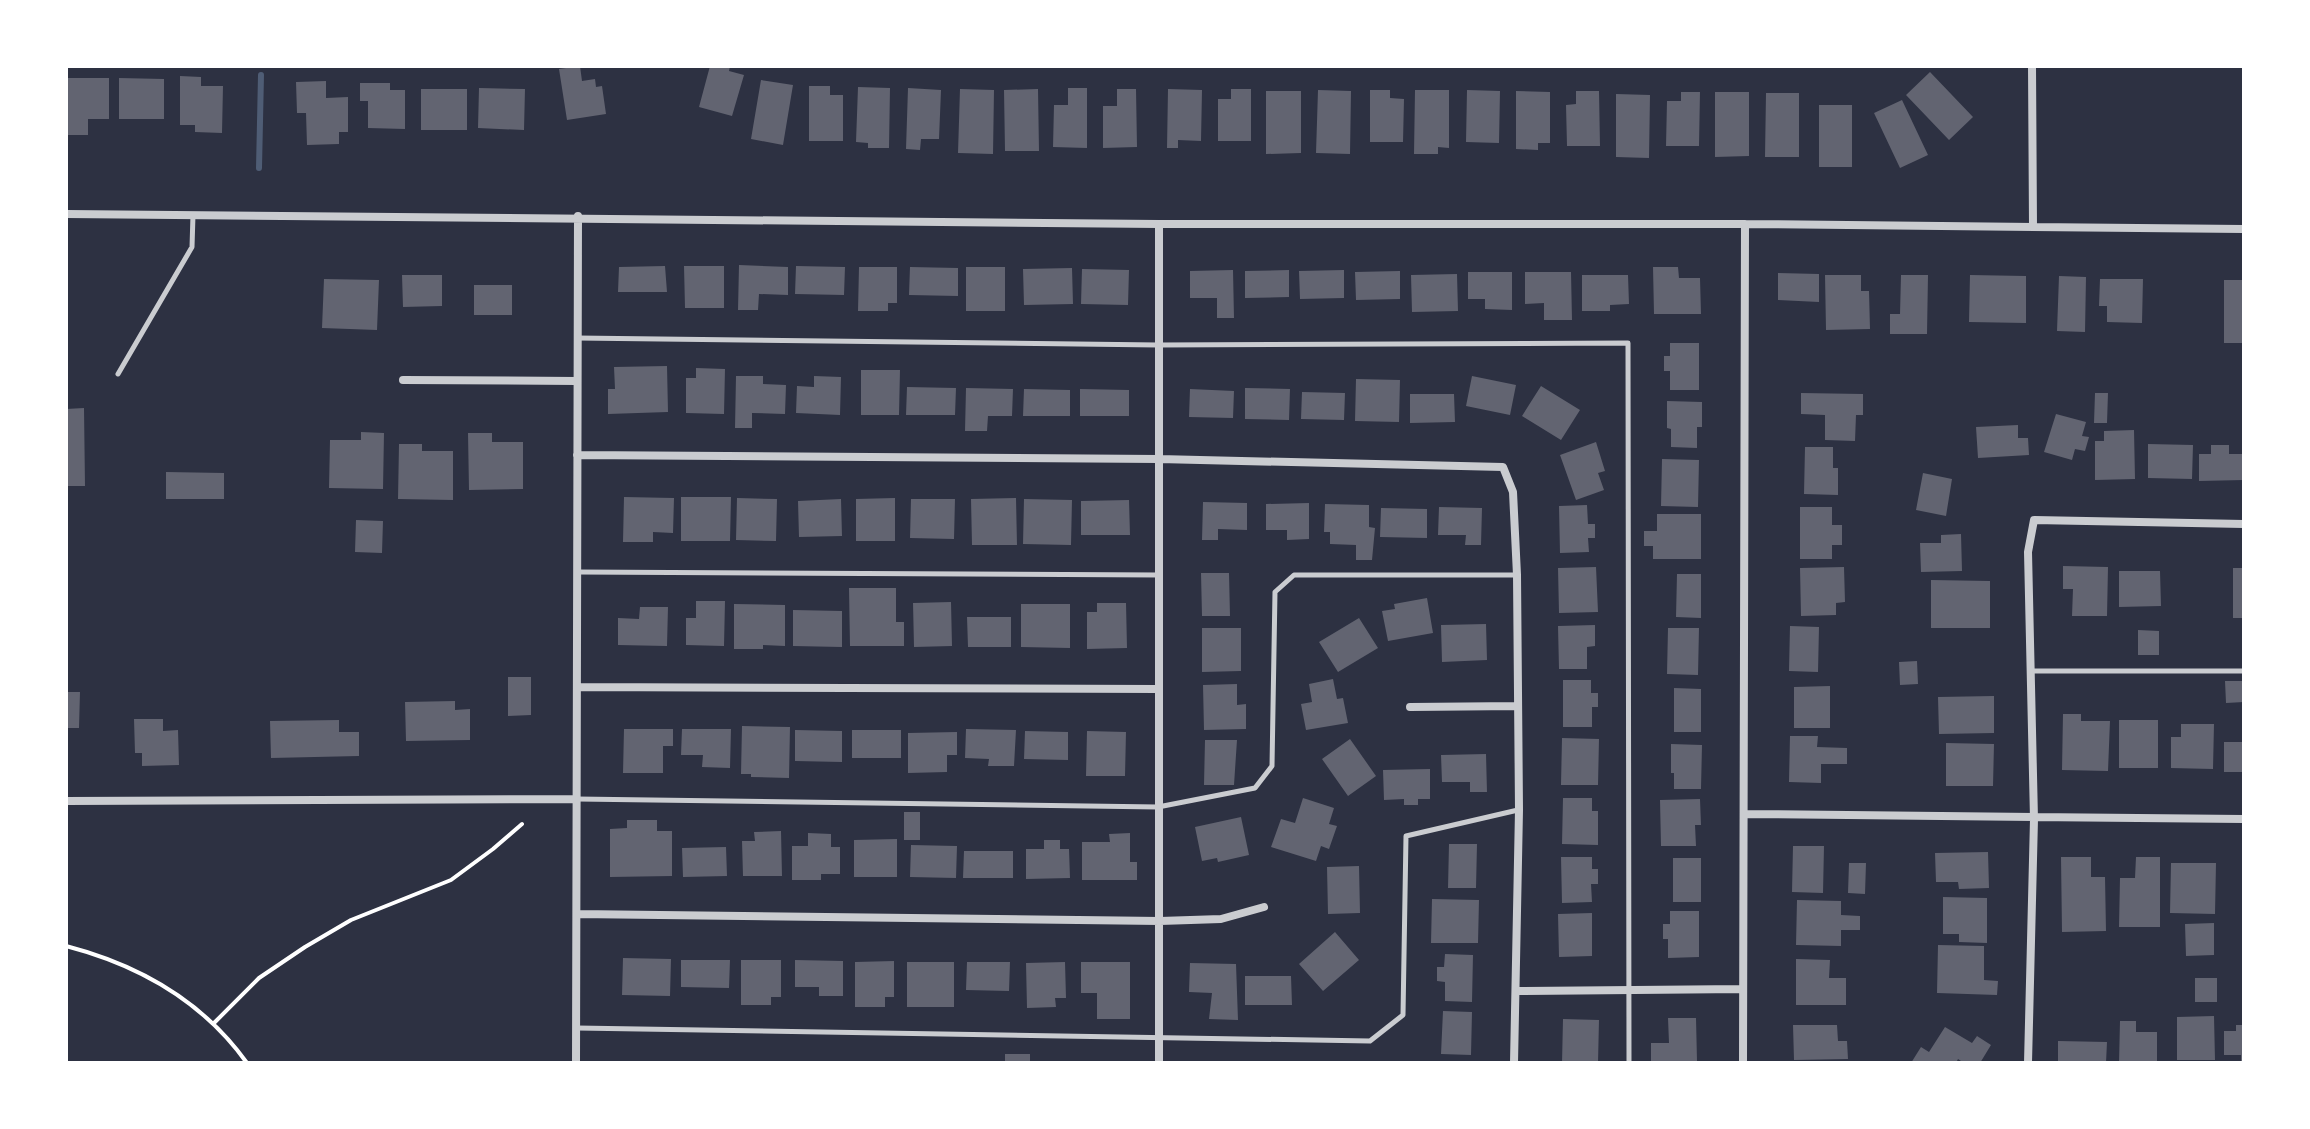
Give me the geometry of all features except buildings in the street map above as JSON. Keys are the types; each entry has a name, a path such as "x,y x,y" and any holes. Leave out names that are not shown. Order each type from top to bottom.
{"street":[{"path":"2032,66 2033,227"},
{"path":"66,214 578,216 1159,224 1745,224 2244,229"},
{"path":"576,1063 578,216"},
{"path":"1159,224 1159,1063"},
{"path":"1743,1063 1745,224"},
{"path":"403,380 577,381"},
{"path":"577,455 1159,459 1503,467 1513,492 1517,575 1519,810 1514,1063"},
{"path":"2028,1063 2034,819 2028,552 2034,520 2244,524"},
{"path":"577,687 1158,689"},
{"path":"1410,707 1518,706"},
{"path":"66,801 577,799"},
{"path":"1744,814 2244,819"},
{"path":"577,914 1160,921 1221,919 1264,907"},
{"path":"1517,991 1743,989"}],"lane":[{"path":"118,374 192,247 193,214"},
{"path":"577,338 1158,345 1628,343 1629,1063"},
{"path":"577,572 1159,575"},
{"path":"577,799 1158,807 1255,788 1272,766 1275,592 1294,575 1517,575"},
{"path":"2031,671 2244,671"},
{"path":"577,1028 1370,1041 1403,1015 1406,836 1519,810"}],"path":[{"path":"214,1023 259,978 305,947 351,920 451,880 522,824"},
{"path":"66,946 98,954 150,976 214,1023 247,1063"}],"waterway":[{"path":"259,168 261,75"}]}
